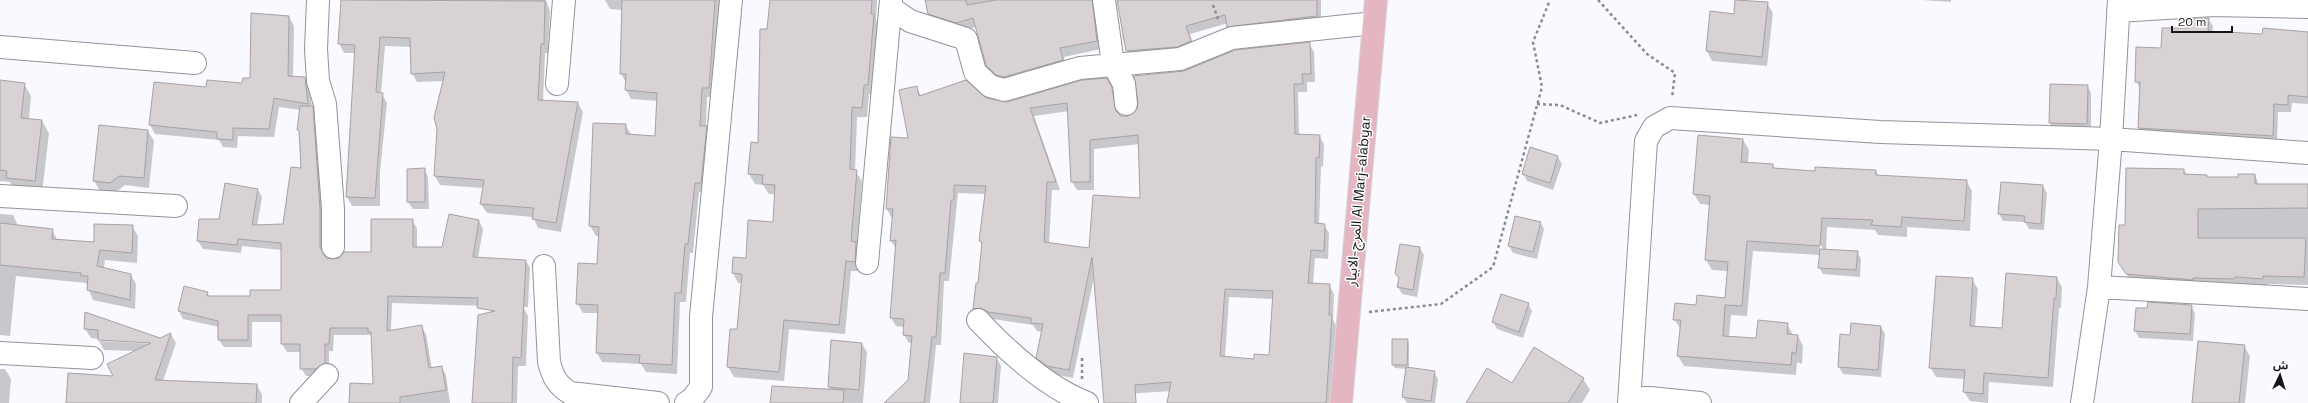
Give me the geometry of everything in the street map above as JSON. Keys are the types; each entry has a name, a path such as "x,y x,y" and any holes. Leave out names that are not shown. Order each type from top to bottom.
{"main road":[{"name":"المرج-الابيار Al Marj-alabyar","path":"1341,403 1376,0"}],"street":[{"path":"318,0 316,49 318,80 325,104 333,209 333,247"},
{"path":"557,84 564,0"},
{"path":"686,403 693,398 701,387 701,317 731,0"},
{"path":"1104,0 1113,64 1124,84 1126,104"},
{"path":"891,4 910,20 966,39 975,72 990,86 1004,90 1080,68 1180,59 1232,38 1374,23"},
{"path":"867,263 891,4"},
{"path":"2082,403 2099,287 2111,139 2118,6 2213,5 2308,7"},
{"path":"0,47 195,63"},
{"path":"1700,403 1629,400 1646,141 1654,127 1670,118 1880,132 2111,139 2308,153"},
{"path":"0,196 176,206"},
{"path":"544,266 549,362 553,376 559,386 570,393 650,403"},
{"path":"2099,287 2308,299"},
{"path":"978,320 1009,352 1045,379 1087,403"},
{"path":"0,353 92,358"},
{"path":"301,403 327,375"}],"path":[{"path":"1349,312 1366,313 1441,304 1493,267 1542,87 1533,42 1550,0"},
{"path":"1598,0 1647,54 1675,73 1670,118"},
{"path":"1537,104 1560,105 1600,123 1641,114"}],"building":[{"path":"341,0 545,1 544,44 541,44 538,100 578,102 556,223 532,219 534,208 480,204 484,180 434,176 437,129 434,118 445,72 411,74 410,38 380,37 376,92 383,93 375,198 346,197 355,45 338,44"},
{"path":"622,0 715,0 709,88 702,88 700,126 707,126 701,183 695,183 688,244 685,244 681,293 675,293 672,365 639,363 640,355 596,353 598,305 576,304 578,263 597,264 599,227 589,226 593,123 626,124 626,134 655,136 657,93 625,90 626,74 620,74"},
{"path":"770,0 872,0 871,14 874,14 868,85 864,85 862,108 852,107 850,169 857,170 851,241 856,242 855,262 846,261 839,325 784,320 779,372 727,367 730,329 737,329 742,274 732,273 733,257 746,258 748,220 773,222 775,185 762,184 763,175 748,174 751,142 758,143 760,29 767,29"},
{"path":"925,0 966,0 967,5 996,0 1092,0 1097,41 1060,48 1063,60 1004,77 996,75 986,65 973,18 956,23 928,14"},
{"path":"1117,0 1317,0 1317,16 1227,27 1225,15 1186,26 1191,41 1177,47 1126,51"},
{"path":"1735,0 1768,2 1762,57 1706,51 1710,11 1734,14"},
{"path":"251,13 289,16 288,76 305,77 308,104 274,98 269,129 233,128 233,140 217,139 217,132 149,125 154,82 206,87 207,80 242,83 243,78 250,78"},
{"path":"2209,18 2208,31 2262,34 2263,28 2308,32 2308,97 2288,95 2288,105 2274,104 2273,136 2138,128 2140,82 2135,82 2136,47 2161,48 2162,28 2189,28 2189,19"},
{"path":"1310,42 1311,74 1302,74 1303,84 1294,84 1295,134 1320,135 1319,158 1316,158 1315,223 1325,224 1324,251 1311,250 1308,283 1330,284 1329,315 1332,315 1326,403 1167,403 1171,382 1135,385 1136,403 1104,403 1092,257 1069,370 1047,366 1036,358 1043,324 1031,323 1031,318 988,312 981,308 973,309 976,283 978,283 982,242 979,241 986,186 954,185 954,200 951,200 945,273 940,273 936,337 932,337 924,403 884,403 908,380 912,336 903,335 904,319 890,318 896,240 890,241 893,209 886,209 891,137 908,138 899,90 917,86 919,96 966,80 986,98 1007,102 1082,80 1107,78 1112,88 1116,111 1121,116 1128,116 1137,109 1138,103 1134,76 1184,71 1235,50","holes":["1067,103 1071,182 1090,182 1090,140 1138,135 1140,198 1093,195 1089,248 1044,242 1047,182 1056,182 1030,108","1225,289 1273,291 1269,355 1254,354 1254,359 1220,356"]},
{"path":"0,80 25,83 21,118 42,120 35,181 6,178 7,171 0,170"},
{"path":"2050,84 2088,85 2087,124 2049,123"},
{"path":"300,106 313,106 320,209 320,247 326,258 339,258 344,252 371,252 371,219 413,219 413,247 442,247 449,214 479,220 473,257 526,260 521,358 513,357 512,403 472,403 478,315 495,311 477,308 478,298 388,296 387,331 422,325 429,368 442,366 446,390 400,397 400,403 349,403 350,383 373,384 371,332 368,332 368,328 330,328 329,344 325,344 325,363 316,369 300,369 300,344 281,344 281,315 248,315 248,340 218,340 218,321 178,311 184,286 208,292 207,296 250,296 250,290 281,290 281,243 238,239 237,245 197,241 199,219 219,219 225,183 258,189 252,225 283,224 291,167 301,168 299,130 297,130"},
{"path":"99,125 148,130 144,178 119,176 110,183 93,181"},
{"path":"1698,135 1743,139 1741,162 1773,164 1773,168 1815,171 1815,167 1876,170 1876,175 1967,180 1964,221 1902,217 1901,227 1871,225 1873,220 1822,218 1820,246 1747,241 1742,306 1725,305 1723,336 1756,338 1758,320 1788,323 1787,334 1798,335 1796,354 1792,352 1791,365 1677,356 1681,320 1673,320 1675,303 1696,305 1697,295 1725,298 1728,262 1705,260 1710,196 1693,194"},
{"path":"1530,147 1558,156 1550,183 1522,174"},
{"path":"425,168 425,202 407,202 407,169"},
{"path":"2126,168 2184,169 2184,174 2207,175 2207,177 2238,177 2238,174 2255,174 2255,184 2308,184 2308,208 2198,209 2198,238 2306,238 2304,277 2263,276 2263,279 2235,277 2234,279 2193,278 2193,280 2126,274 2118,262 2119,225 2125,225"},
{"path":"2001,182 2043,185 2041,224 2024,222 2025,216 1998,214"},
{"path":"1515,216 1541,222 1533,252 1508,246"},
{"path":"0,223 53,229 52,239 94,242 94,224 133,225 132,253 100,250 97,266 131,274 130,300 87,290 88,276 81,276 81,273 0,265"},
{"path":"1400,244 1420,247 1413,290 1397,287 1399,278 1395,273"},
{"path":"1820,249 1858,251 1856,270 1818,268"},
{"path":"2006,273 2057,277 2048,378 1984,373 1983,394 1963,392 1965,370 1929,368 1936,276 1973,278 1970,326 2002,328"},
{"path":"1501,294 1529,303 1519,332 1492,322"},
{"path":"2148,302 2192,305 2190,334 2134,331 2136,308 2147,308"},
{"path":"85,312 160,338 171,333 155,380 257,384 256,403 66,403 68,373 113,376 107,364 151,343 98,340 98,330 84,329"},
{"path":"1851,323 1881,326 1878,370 1838,367 1840,334 1850,335"},
{"path":"1392,339 1408,339 1407,365 1392,365"},
{"path":"831,340 862,343 859,390 828,387"},
{"path":"2198,341 2245,345 2239,403 2192,403"},
{"path":"1534,347 1584,378 1568,403 1466,403 1487,368 1512,383"},
{"path":"964,353 997,357 993,403 960,403"},
{"path":"1406,367 1435,371 1431,401 1402,397"},
{"path":"772,386 844,390 843,403 770,403"}]}
